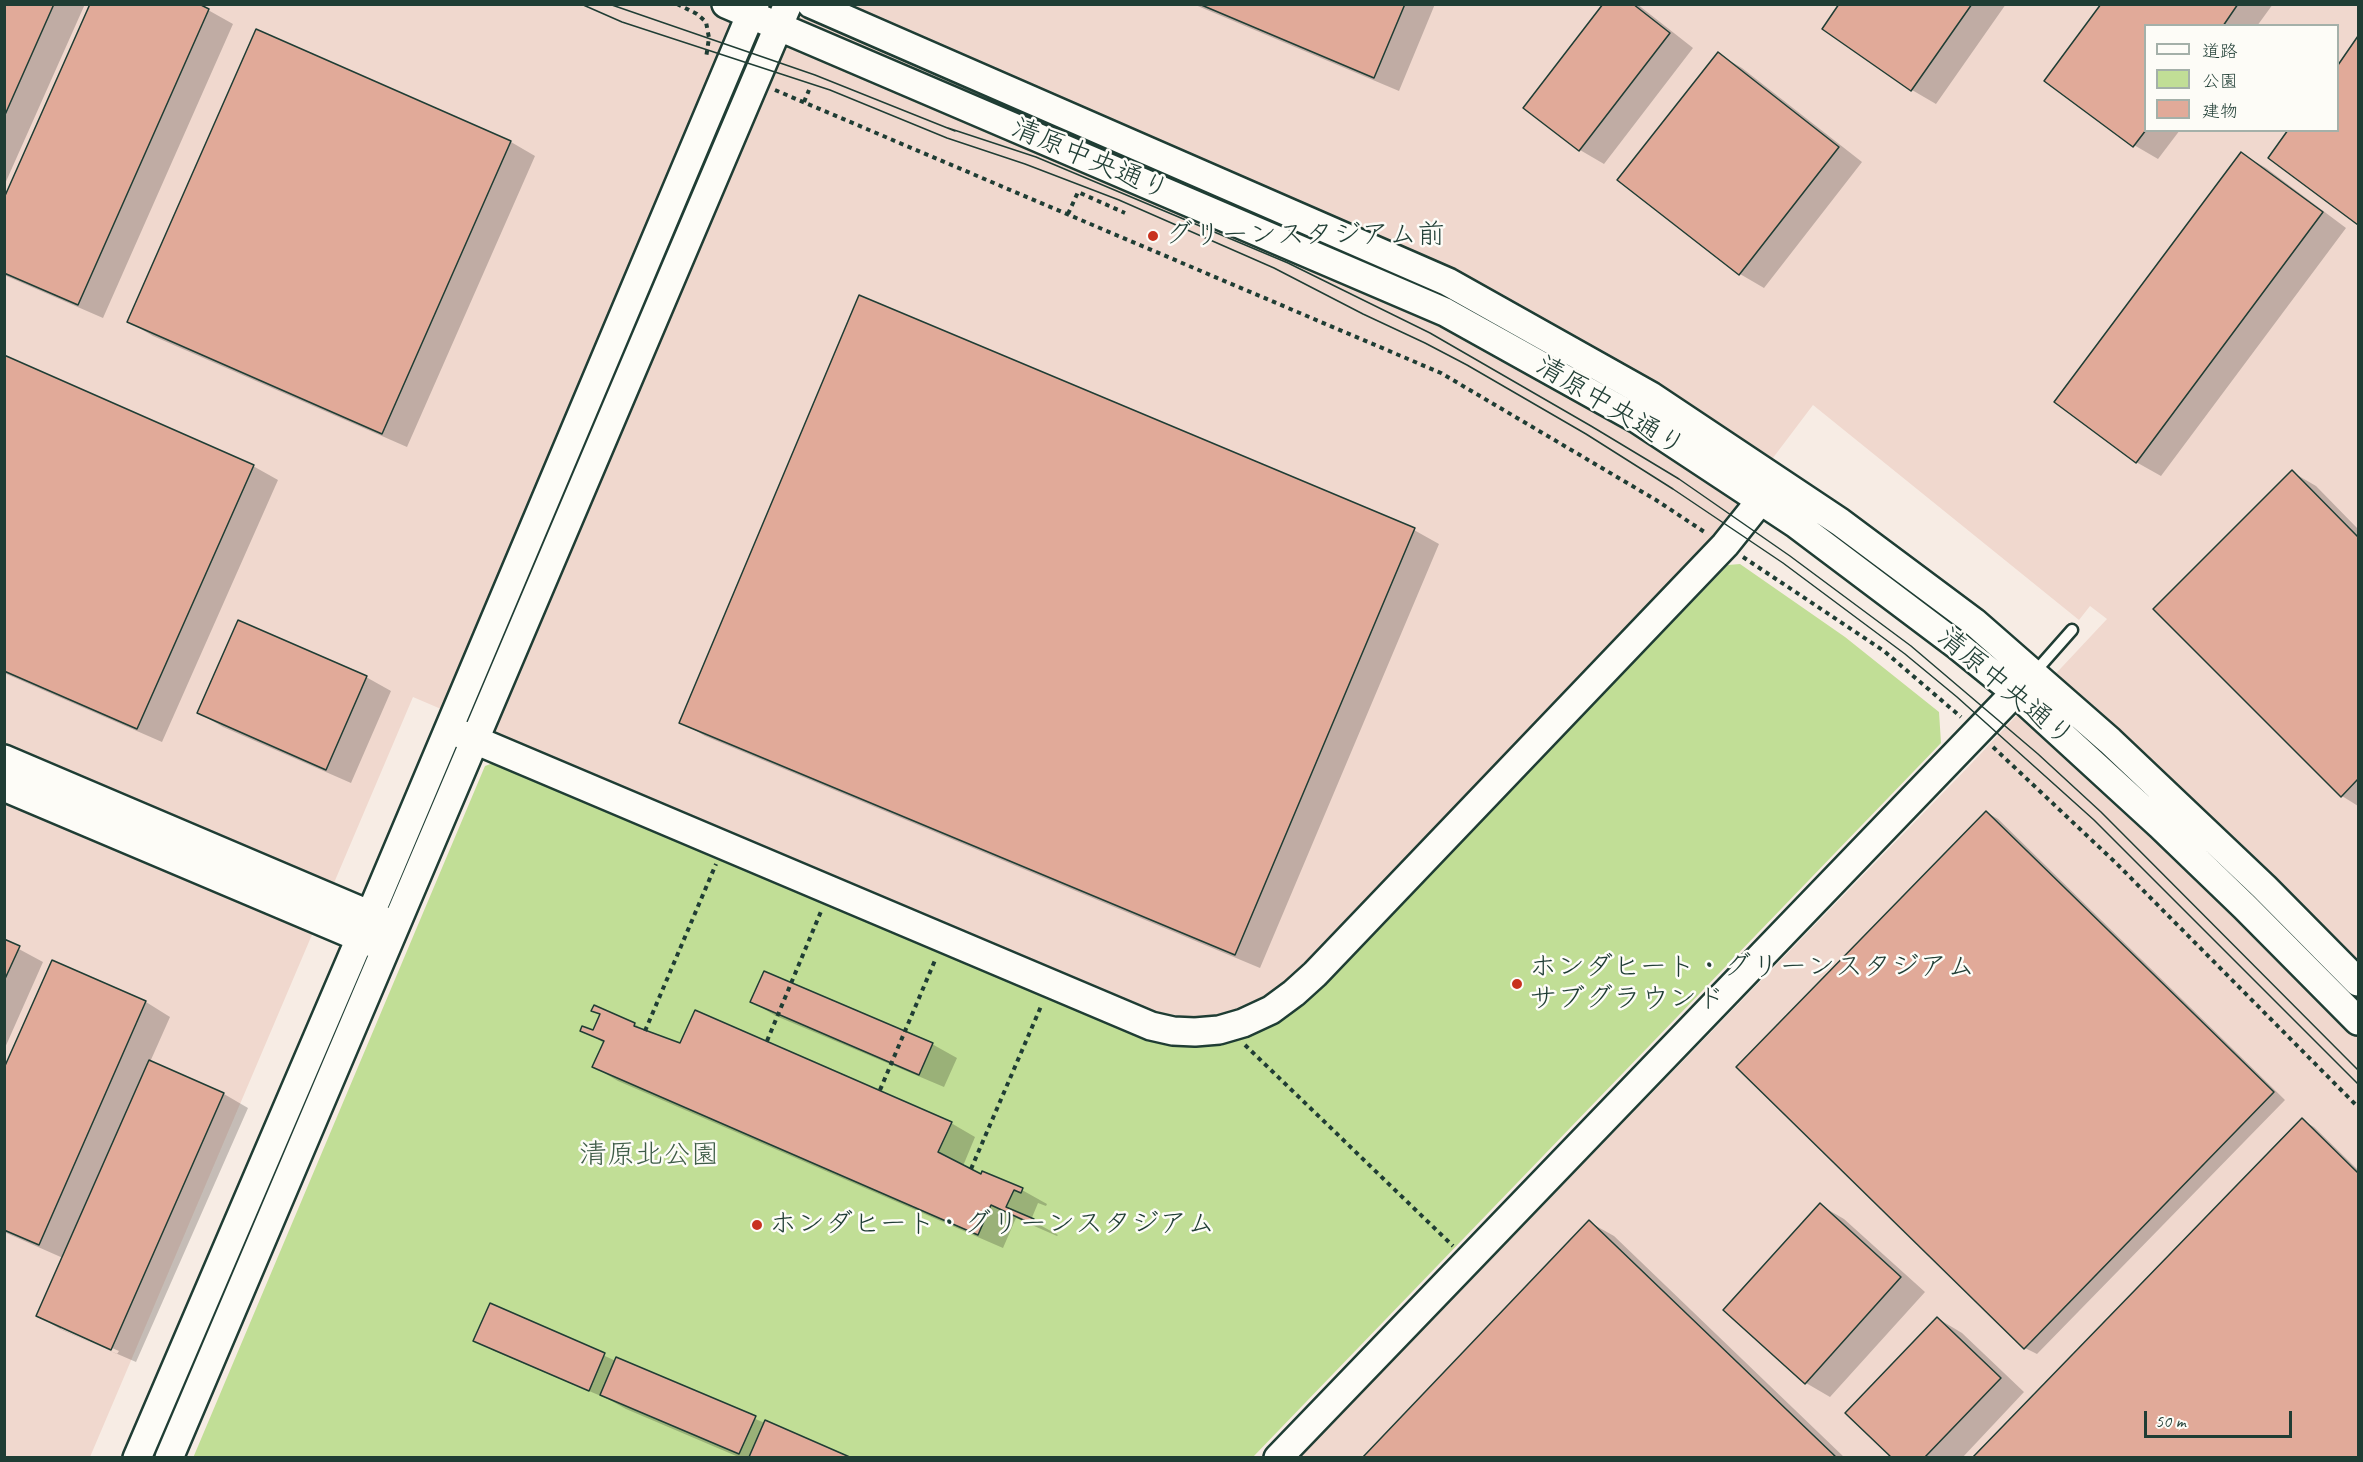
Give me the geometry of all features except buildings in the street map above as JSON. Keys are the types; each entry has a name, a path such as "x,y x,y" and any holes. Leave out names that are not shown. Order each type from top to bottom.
{"street":[{"name":"清原中央通り","path":"726,4 783,15 1444,312 1636,419 1761,500 1958,646 2016,693 2245,907 2358,1022"},
{"name":"清原中央通り","path":"811,4 1448,282 1651,396 1776,477 1965,616 2034,673 2232,856 2358,982"},
{"path":"169,1458 378,932 449,729 753,10"},
{"path":"137,1458 378,932 475,740 783,15"},
{"path":"449,729 1151,1026 1184,1032 1219,1030 1243,1023 1271,1010 1314,974 1717,554 1761,500"},
{"path":"1278,1458 2034,673"},
{"path":"4,759 378,932"},
{"path":"4,787 378,932"}],"lane":[{"path":"2034,673 2072,630"}],"path":[{"path":"677,4 698,14 706,22 709,38 705,60"},
{"path":"771,88 1441,373 1656,500 1711,536"},
{"path":"804,102 809,90"},
{"path":"1068,214 1078,192 1125,213"},
{"path":"1740,555 1884,651 1944,701 2116,863 2358,1107"},
{"path":"645,1031 720,855"},
{"path":"766,1041 826,900"},
{"path":"880,1090 940,949"},
{"path":"971,1169 1046,995"},
{"path":"1245,1045 1458,1251"}],"shaded area":[{"path":"5,5 2358,5 2358,1457 1299,1457 1971,764 2107,619 2090,606 2079,620 1813,405 1701,553 1283,985 1257,1003 1230,1014 1198,1018 1147,1011 413,697 90,1457 5,1458"}],"green space":[{"name":"清原北公園","path":"1740,564 1845,637 1939,712 1941,743 1253,1457 193,1458 485,766 496,762 1138,1037 1164,1044 1214,1046 1272,1025 1308,1000 1728,565"}],"tram line":[{"path":"581,4 622,22 830,90 947,138 1025,164 1119,200 1274,268 1425,343 1586,434 1783,563 1905,654 1957,697 2094,820 2358,1084"},
{"path":"609,4 815,75 955,131"},
{"path":"948,128 1036,157 1288,263 1430,333 1679,479 1790,556 1911,646 2038,754 2101,812 2358,1070"}],"place":[{"name":"グリーンスタジアム前","path":"1153,236"},
{"name":"ホンダヒート・グリーンスタジアム サブグラウンド","path":"1517,984"},
{"name":"ホンダヒート・グリーンスタジアム","path":"757,1225"}]}
